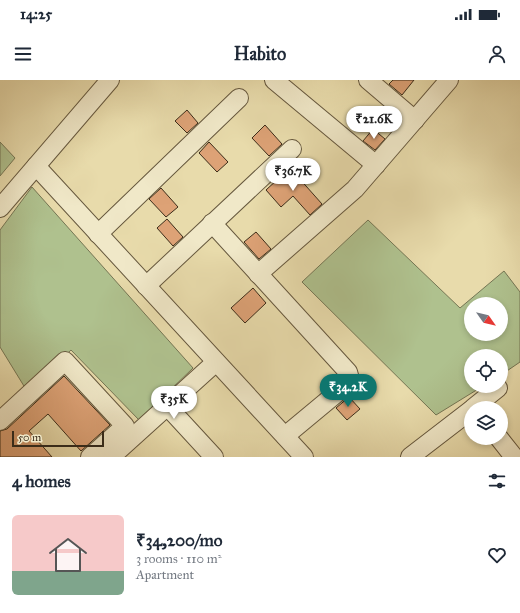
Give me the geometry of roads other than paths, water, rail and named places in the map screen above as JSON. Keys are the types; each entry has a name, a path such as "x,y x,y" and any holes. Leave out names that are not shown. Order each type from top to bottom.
{"street":[{"path":"0,208 110,80"},
{"path":"274,80 376,165"},
{"path":"368,80 415,120"},
{"path":"258,274 356,189 449,80"},
{"path":"98,234 239,98"},
{"path":"146,286 292,149"},
{"path":"36,166 304,457"},
{"path":"212,224 348,372 350,382 285,436"},
{"path":"0,421 65,361 125,426 90,457"},
{"path":"111,457 216,362"},
{"path":"482,401 492,393"},
{"path":"167,406 214,457"},
{"path":"412,456 464,415"},
{"path":"505,445 514,457"}]}
